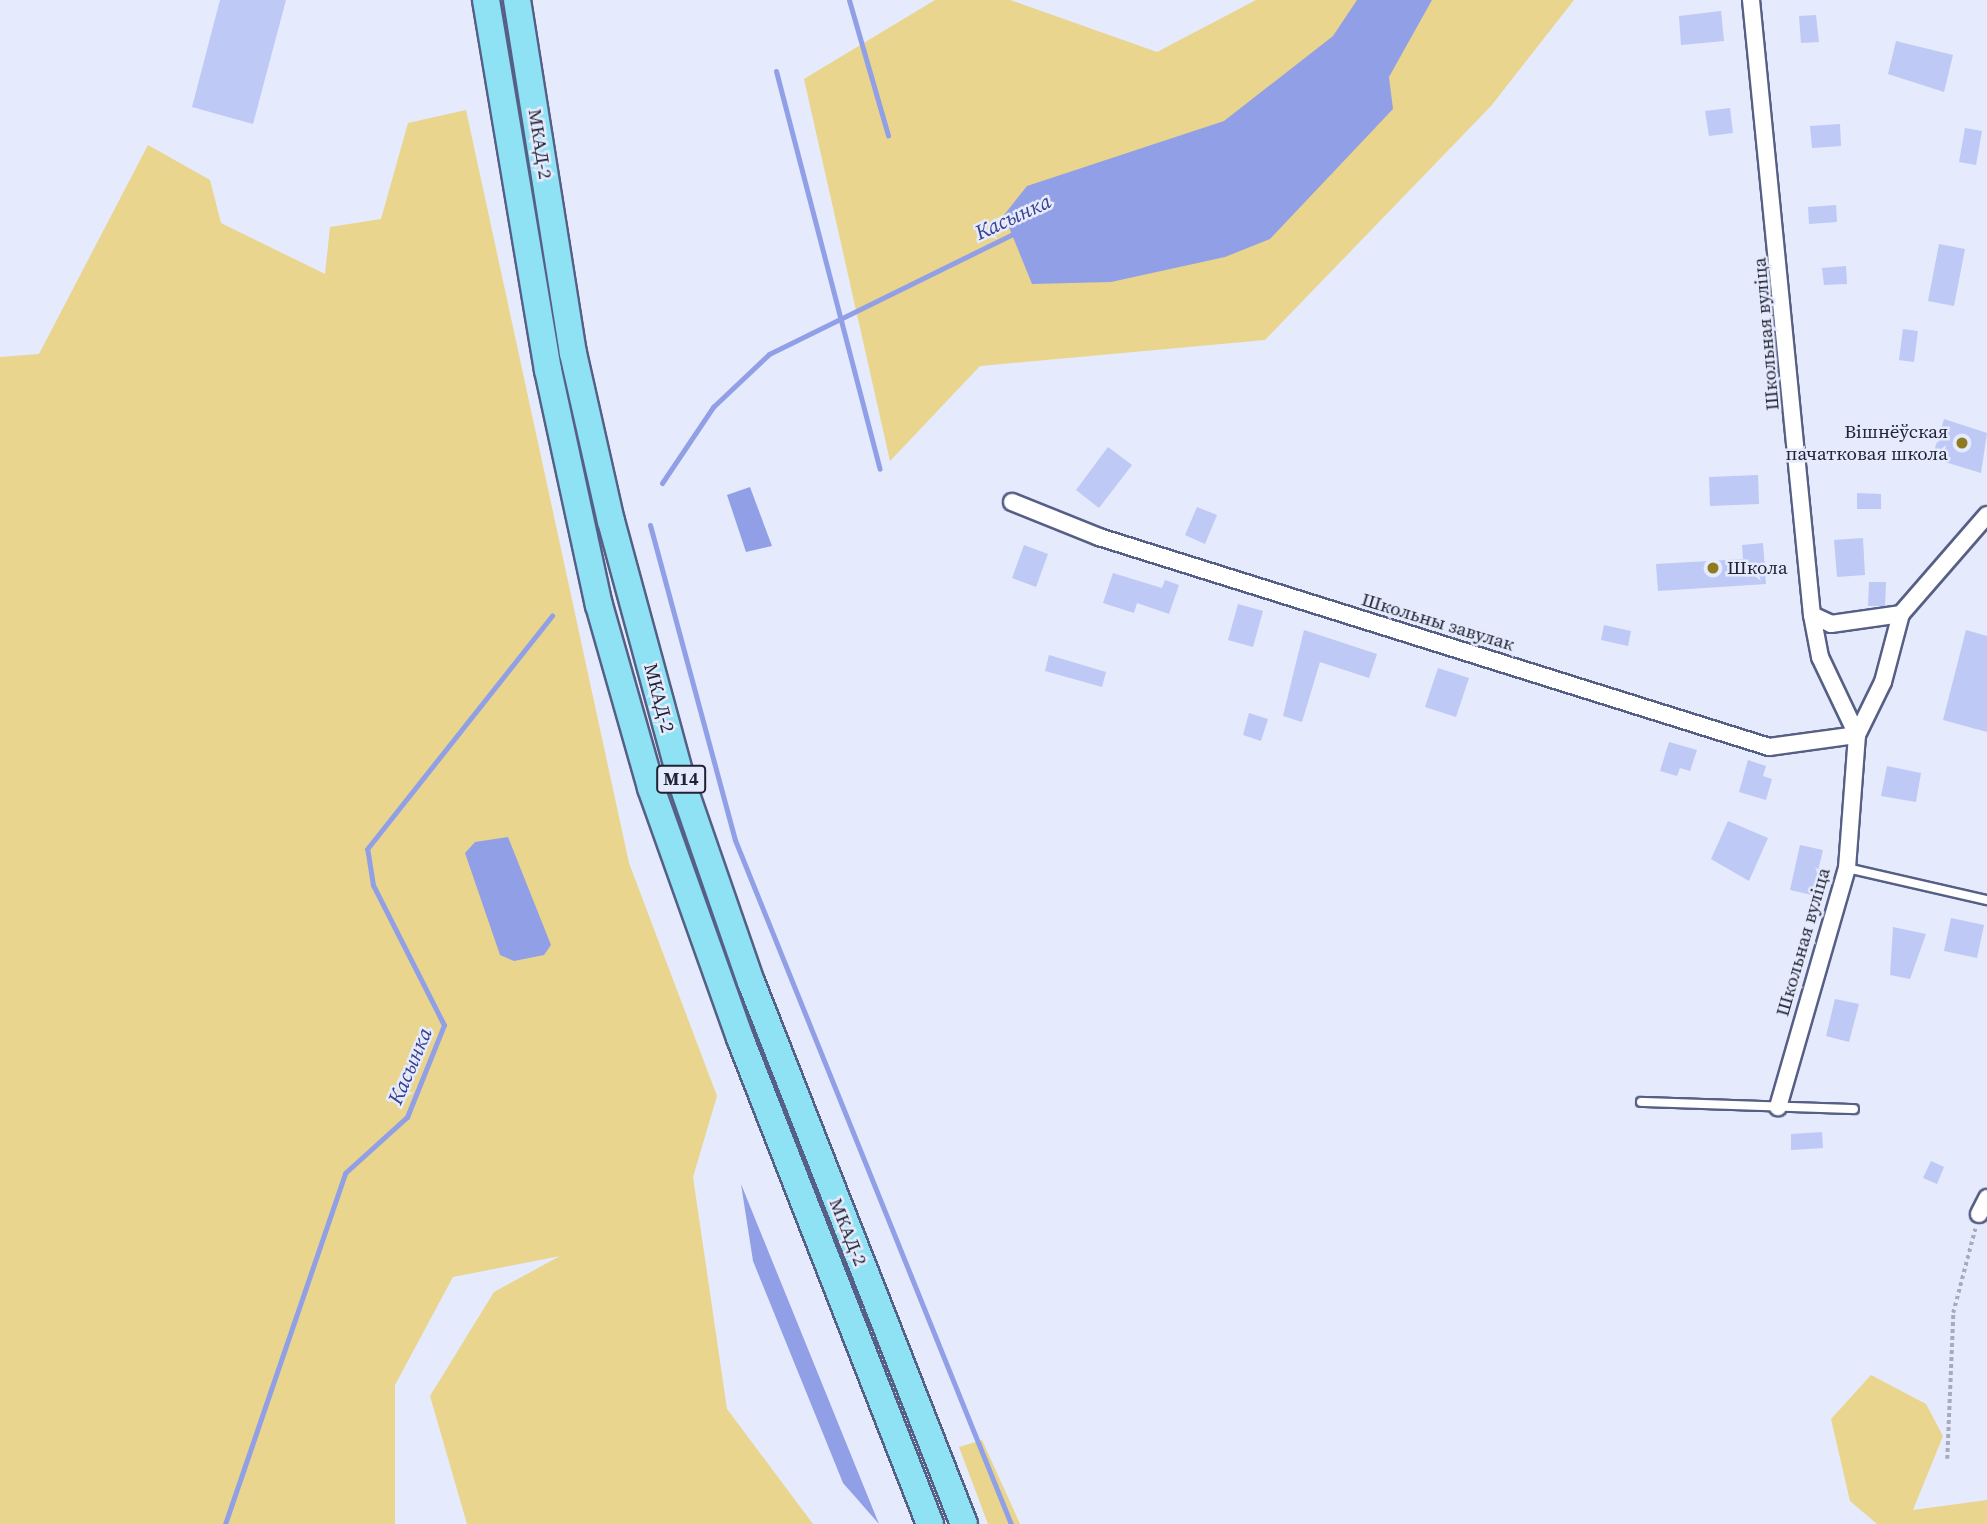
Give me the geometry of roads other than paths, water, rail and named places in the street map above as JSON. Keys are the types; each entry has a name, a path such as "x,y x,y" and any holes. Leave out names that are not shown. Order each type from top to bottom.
{"highway":[{"name":"М14","path":"486,0 548,370 599,605 648,775 740,1038 930,1524"},
{"name":"МКАД-2","path":"517,0 573,353 611,520 682,783 751,982 964,1524"}],"street":[{"name":"Школьная вуліца","path":"1751,0 1812,615 1820,657 1857,735 1847,868 1777,1107"},
{"name":"Школьны завулак","path":"1012,502 1099,537 1769,747 1857,735"},
{"path":"1857,735 1883,682 1901,614 1987,515"},
{"path":"1812,615 1831,624 1901,614"},
{"path":"1979,1214 1987,1198"}],"lane":[{"path":"1847,868 1987,900"},
{"path":"1641,1102 1854,1109"}],"water":[{"path":"1357,0 1432,0 1389,77 1393,109 1270,239 1225,257 1111,282 1032,284 1004,215 1027,186 1224,121 1333,36"},
{"path":"750,487 772,546 746,552 727,495"},
{"path":"508,837 551,945 544,955 514,961 500,955 465,853 475,842"},
{"path":"741,1184 879,1524 843,1483 753,1261"}],"waterway":[{"path":"849,0 888,135"},
{"path":"776,71 880,469"},
{"name":"Касынка","path":"662,483 713,407 769,354 1017,232"},
{"path":"650,525 735,840 1011,1524"},
{"name":"Касынка","path":"225,1524 345,1173 407,1117 444,1025 373,885 367,849 552,616"}],"place":[{"name":"Вішнёўская пачатковая школа","path":"1962,443"},
{"name":"Школа","path":"1713,568"}]}
